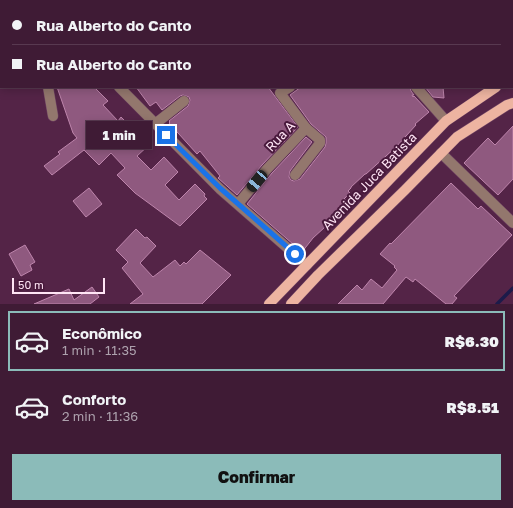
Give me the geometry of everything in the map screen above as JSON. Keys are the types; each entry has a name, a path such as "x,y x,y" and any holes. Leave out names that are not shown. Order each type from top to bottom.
{"main road":[{"name":"Avenida Juca Batista","path":"269,304 446,121 495,88"},
{"path":"291,304 318,275 456,138 507,105 513,103"}],"street":[{"path":"48,88 53,116"},
{"path":"120,88 220,188 307,264"},
{"name":"Rua A","path":"238,204 267,169 306,128 280,93 288,88"},
{"path":"417,88 446,121"},
{"path":"155,124 184,101"},
{"path":"295,175 320,143 320,140 306,128"},
{"path":"441,153 513,223"}],"building":[{"path":"57,88 95,88 108,101 103,105 118,121 121,117 149,145 137,156 151,170 164,157 178,172 165,185 179,200 195,184 205,194 204,196 207,199 180,226 135,193 117,175 125,168 111,153 99,165 84,150 52,175 44,166 60,154 58,152 77,138 73,133"},
{"path":"137,88 269,88 298,127 262,165 237,195 218,178 220,176 200,151 197,154 169,123 169,121 188,106 190,100 189,97 183,95 180,96 162,110 156,102 150,106"},
{"path":"300,88 410,88 414,95 412,95 413,97 414,96 429,112 415,124 416,125 396,147 351,187 348,191 350,193 344,199 348,202 324,226 325,227 313,238 302,252 247,204 272,173 306,137 312,142 290,171 289,177 291,180 294,181 300,179 325,147 326,137 311,124 290,95"},
{"path":"426,88 443,88 444,98 433,97"},
{"path":"513,126 513,179 498,195 464,163 488,138 495,145"},
{"path":"451,183 478,209 481,206 512,235 454,296 457,298 452,304 446,304 415,279 413,282 406,277 383,304 338,304 357,285 362,290 371,279 382,288 397,270 394,267 395,266 380,254"},
{"path":"89,188 102,204 86,217 73,201"},
{"path":"136,229 156,246 140,263 153,277 175,260 180,266 184,262 186,264 200,250 231,275 202,304 130,304 143,294 122,268 128,262 116,250"},
{"path":"25,245 35,262 30,265 32,270 21,276 9,254"},
{"path":"92,287 99,297 90,304 34,304 69,289 74,300"}],"waterway":[{"path":"497,304 513,288"}],"route":[{"path":"166,135 220,188 295,254"}]}
